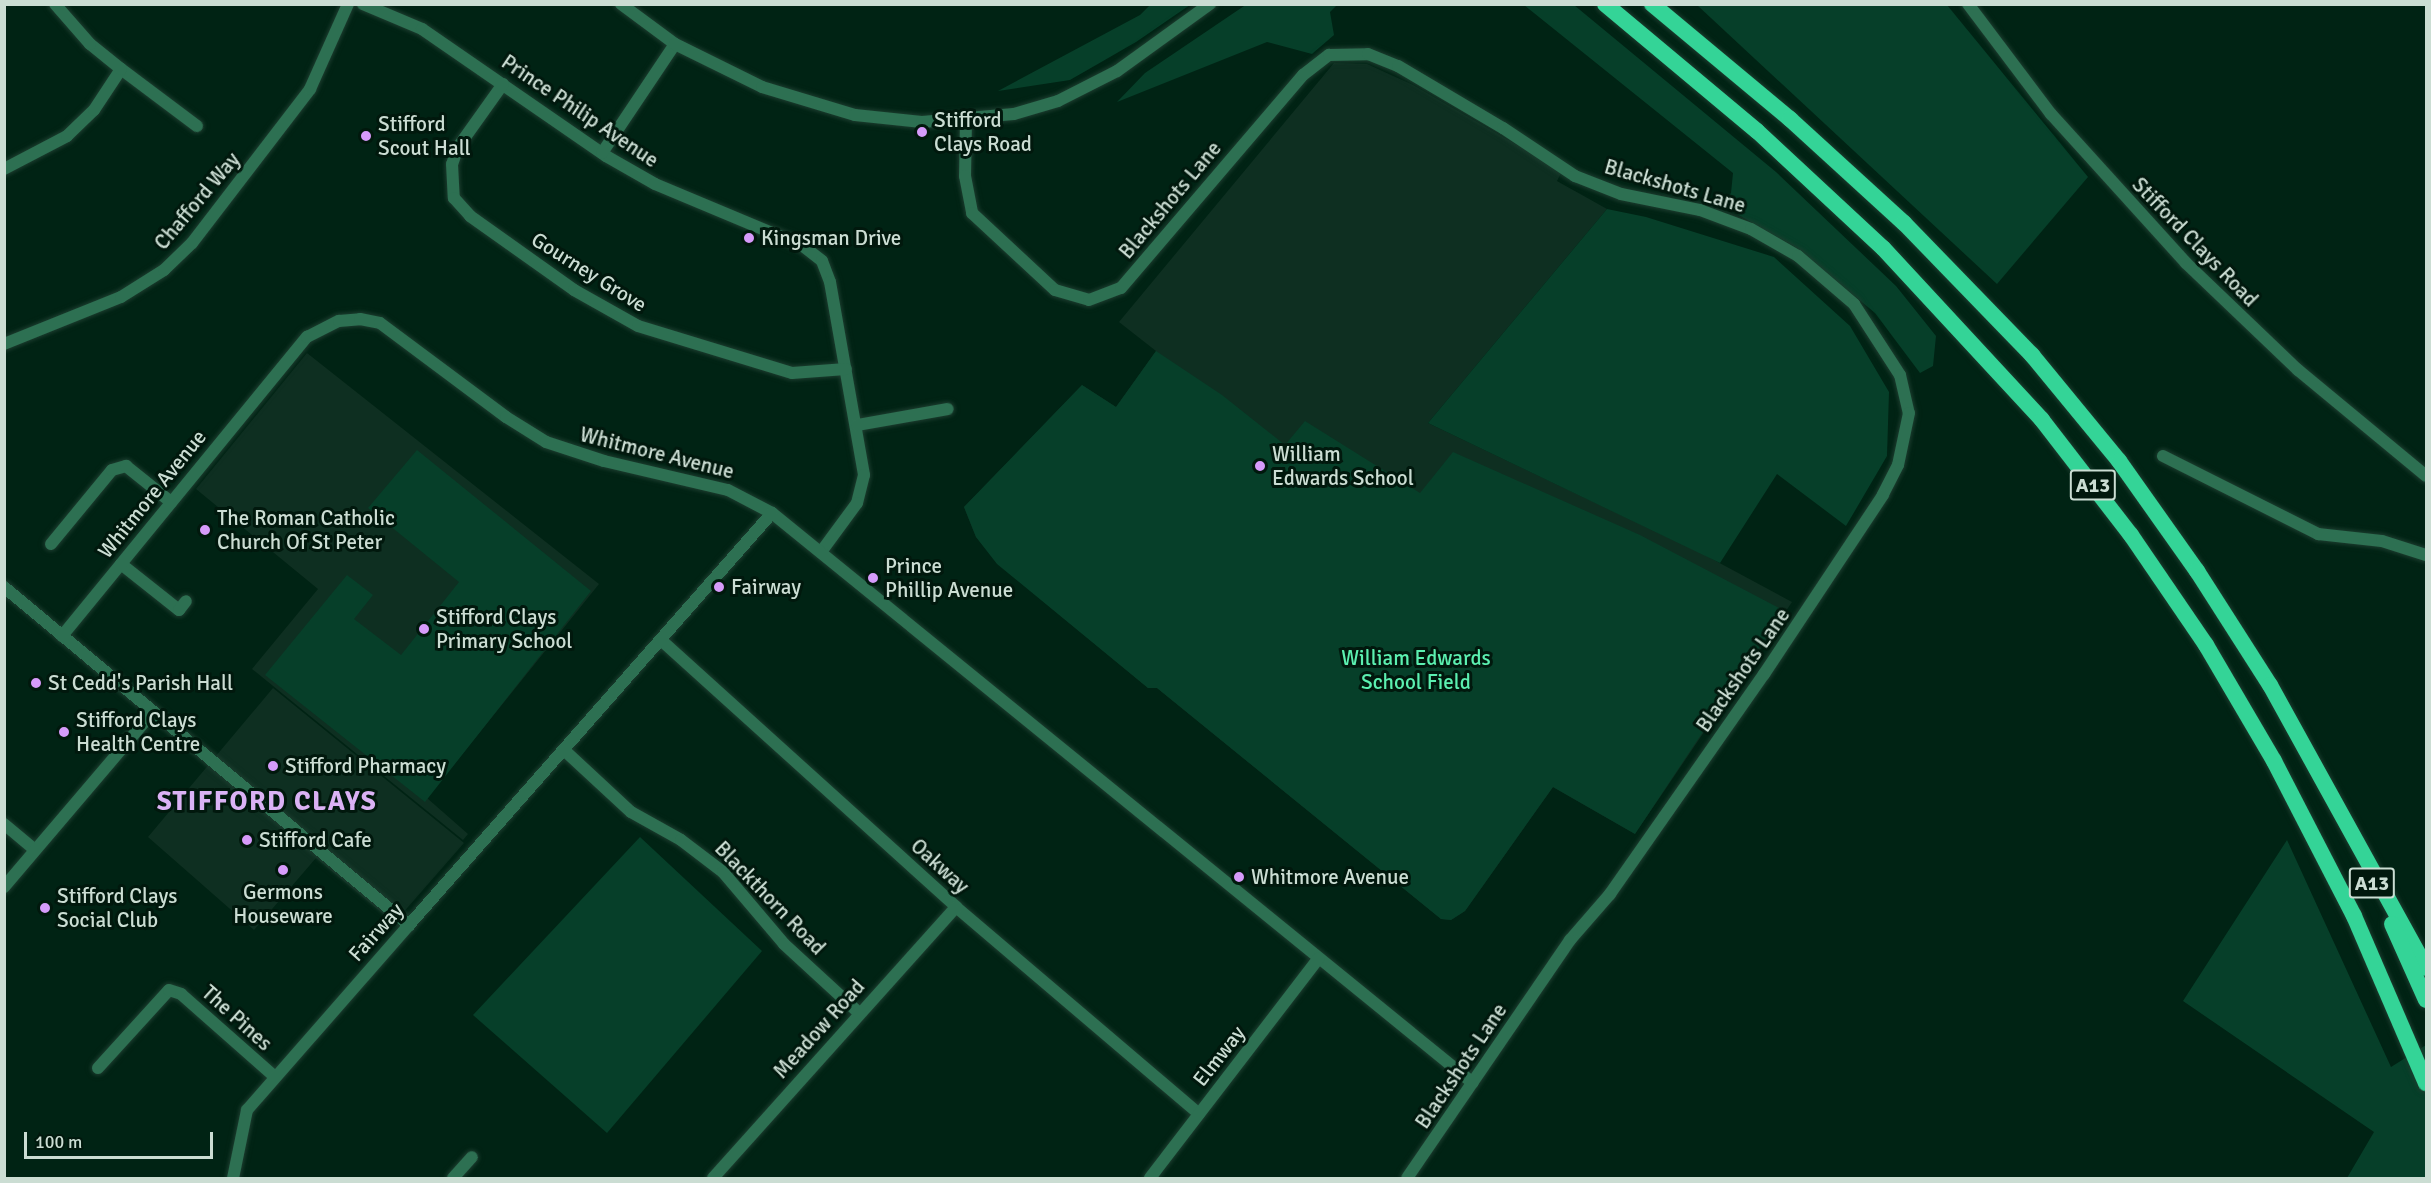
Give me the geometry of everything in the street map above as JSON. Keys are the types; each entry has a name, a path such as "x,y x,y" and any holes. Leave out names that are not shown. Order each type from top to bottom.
{"highway":[{"name":"A13","path":"1605,4 1757,131 1883,248 2035,411 2124,526 2206,645 2274,761 2354,916 2427,1083"},
{"name":"A13","path":"1652,4 1790,119 1904,223 2032,356 2159,514 2270,685 2317,766 2427,1000"},
{"path":"2317,766 2427,968"}],"street":[{"path":"55,4 90,44 197,126"},
{"name":"Chafford Way","path":"4,344 142,287 178,256 310,89 348,4"},
{"name":"Prince Philip Avenue","path":"363,4 422,29 602,153 655,184 813,253 822,261 830,282 864,475 862,490 850,514 821,552"},
{"path":"621,4 675,44 762,87 855,115 922,122 966,120 1014,114 1058,100 1117,71 1210,4"},
{"name":"Stifford Clays Road","path":"1968,4 2051,114 2186,263 2298,370 2427,476"},
{"path":"602,153 675,44"},
{"name":"Blackshots Lane","path":"966,120 965,176 972,213 1055,290 1089,300 1121,288 1304,75 1329,55 1368,54 1398,66 1575,176 1621,194 1700,210 1751,229 1798,256 1854,304 1886,348 1900,375 1909,413 1898,465 1883,495 1771,665 1610,894 1570,940 1407,1179"},
{"path":"4,168 67,136 94,110 121,69"},
{"name":"Gourney Grove","path":"503,84 458,147 452,164 454,198 470,216 574,290 638,326 792,373 846,369"},
{"name":"Whitmore Avenue","path":"62,636 307,337 332,323 354,319 392,329 506,417 546,442 573,453 728,490 772,513 1473,1083"},
{"path":"857,425 948,409"},
{"path":"2163,456 2318,534 2382,541 2427,555"},
{"path":"51,544 112,470 126,466 171,502"},
{"name":"Fairway","path":"233,1179 247,1110 772,513"},
{"path":"121,564 178,610 186,601"},
{"path":"4,587 409,925"},
{"name":"Oakway","path":"661,640 956,907 1198,1114"},
{"path":"4,887 153,712"},
{"name":"Blackthorn Road","path":"564,750 631,812 681,840 723,872 784,944 859,1013"},
{"path":"4,824 35,850"},
{"name":"Meadow Road","path":"713,1179 956,907"},
{"name":"Elmway","path":"1150,1179 1319,958"},
{"name":"The Pines","path":"98,1068 169,990 181,994 275,1077"},
{"path":"453,1179 472,1157"}],"shaded area":[{"name":"William Edwards School Field","path":"1334,63 1367,64 1413,85 1562,171 1557,181 1607,209 1428,423 1701,553 1792,602 1635,834 1553,787 1465,911 1451,920 1441,919 1157,688 1148,688 998,564 976,537 964,507 1082,385 1116,407 1156,351 1119,322"},
{"name":"Stifford Clays Primary School","path":"307,353 599,584 427,798 468,834 463,840 252,669 318,589 196,489"},
{"path":"273,688 464,843 394,923 316,858 254,930 148,837"}],"green space":[{"path":"1247,4 1337,5 1330,12 1334,35 1312,54 1267,42 1117,102 1145,73"},
{"path":"1150,5 1190,5 1136,42 1070,80 998,91 1140,15"},
{"path":"1524,5 1574,5 1776,172 1896,286 1936,336 1933,366 1920,373 1875,313 1797,248 1721,205 1731,193 1733,173"},
{"path":"1697,5 1947,5 2088,177 1997,284"},
{"path":"1607,209 1646,217 1774,257 1850,326 1889,392 1887,456 1846,526 1777,474 1720,563 1428,423"},
{"name":"William Edwards School Field","path":"1156,351 1222,395 1285,445 1305,421 1420,493 1453,452 1640,535 1781,609 1774,625 1635,834 1553,787 1465,911 1451,920 1441,919 1157,688 1148,688 997,564 976,537 964,507 1082,385 1116,407"},
{"path":"417,450 591,591 425,802 265,675 347,575 373,595 354,619 401,655 459,582 368,508"},
{"path":"640,837 762,951 607,1133 473,1015"},
{"path":"2287,840 2391,1067 2426,1045 2426,1178 2347,1178 2374,1132 2183,1001"}],"place":[{"name":"Stifford Clays Road","path":"922,132"},
{"name":"Stifford Scout Hall","path":"366,136"},
{"name":"Kingsman Drive","path":"749,238"},
{"name":"William Edwards School","path":"1260,466"},
{"name":"The Roman Catholic Church Of St Peter","path":"205,530"},
{"name":"Prince Phillip Avenue","path":"873,578"},
{"name":"Fairway","path":"719,587"},
{"name":"Stifford Clays Primary School","path":"424,629"},
{"name":"St Cedd's Parish Hall","path":"36,683"},
{"name":"Stifford Clays Health Centre","path":"64,732"},
{"name":"Stifford Pharmacy","path":"273,766"},
{"name":"Stifford Cafe","path":"247,840"},
{"name":"Germons Houseware","path":"283,870"},
{"name":"Whitmore Avenue","path":"1239,877"},
{"name":"Stifford Clays Social Club","path":"45,908"}],"district":[{"name":"STIFFORD CLAYS","path":"267,802"}]}
